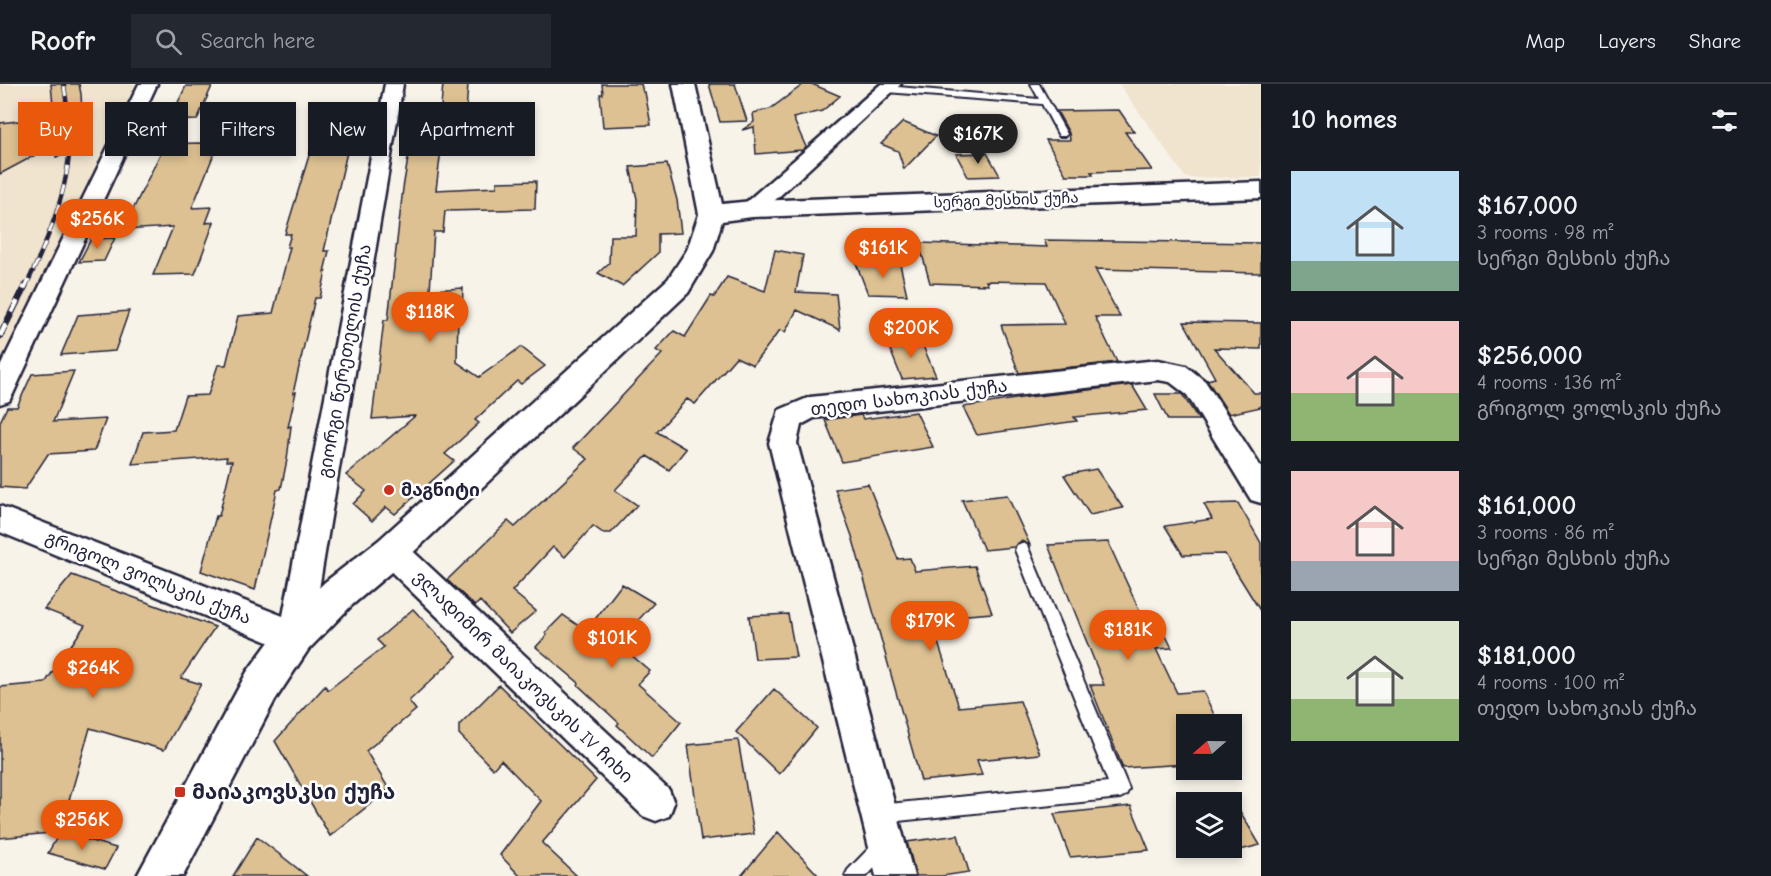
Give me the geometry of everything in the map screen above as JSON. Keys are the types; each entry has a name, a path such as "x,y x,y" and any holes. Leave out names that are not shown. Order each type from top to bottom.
{"main road":[{"path":"159,876 261,686 295,638 338,594 391,550 678,286 700,251 712,214 684,84"},
{"name":"სერგი მესხის ქუჩა","path":"712,214 752,209 1261,190"}],"street":[{"path":"0,394 148,84"},
{"name":"გიორგი წერეთელის ქუჩა","path":"295,638 393,84"},
{"path":"752,209 889,87"},
{"name":"თედო სახოკიას ქუჩა","path":"895,876 783,444 789,418 810,408 1158,370 1177,373 1196,388 1253,464 1261,491"},
{"name":"გრიგოლ ვოლსკის ქუჩა","path":"0,519 295,638"},
{"name":"ვლადიმირ მაიაკოვსკის IV ჩიხი","path":"391,550 656,803"}],"lane":[{"path":"1035,84 1062,134"},
{"path":"889,87 1045,102"},
{"path":"879,814 1120,789 1022,550"},
{"path":"854,876 886,842"}],"shaded area":[{"path":"0,84 136,84 127,102 105,102 105,148 0,364"},
{"path":"1119,84 1261,84 1261,177 1186,178"}],"building":[{"path":"51,84 79,84 81,102 53,102"},
{"path":"443,84 468,84 467,102 441,102"},
{"path":"602,84 641,84 645,92 651,125 603,127 600,94 603,94"},
{"path":"709,84 735,84 747,121 720,122"},
{"path":"804,84 812,84 840,96 822,111 793,118 806,147 802,150 756,154 754,127 742,130 754,122 753,113 770,109"},
{"path":"186,86 212,86 205,102 200,102 200,113 197,120 188,120 188,102 178,102"},
{"path":"1119,110 1134,132 1125,132 1152,170 1066,175 1046,140 1070,140 1069,133 1057,111"},
{"path":"18,121 18,156 34,156 0,174 0,123"},
{"path":"903,122 936,136 904,169 898,151 881,144"},
{"path":"188,143 200,143 200,156 213,156 192,208 212,207 206,223 214,222 195,274 153,275 173,227 123,230 159,156 188,156"},
{"path":"987,153 1000,176 968,177 956,154"},
{"path":"309,156 346,156 324,251 329,251 324,272 326,272 320,298 315,298 293,393 296,392 288,427 291,426 281,489 277,490 255,590 201,571 216,516 219,516 232,461 226,461 227,457 132,464 143,432 174,430 185,396 208,395 218,365 226,365 238,316 273,313 290,247 287,247 291,234 285,234"},
{"path":"408,156 440,156 436,190 497,187 497,182 536,181 535,209 445,211 443,232 434,232 430,290 463,288 462,311 458,311 457,362 479,377 521,347 545,366 521,384 517,381 475,420 479,423 445,454 454,461 395,514 386,507 372,521 353,504 366,491 346,475 415,416 372,419 384,320 388,320"},
{"path":"667,164 677,200 681,233 658,234 658,253 622,286 598,273 609,263 610,236 636,236 637,199 630,167"},
{"path":"115,238 104,261 79,262 91,239"},
{"path":"1044,240 1261,243 1261,273 1095,269 1120,317 1095,317 1117,362 1019,373 1001,325 1065,324 1046,282 986,281 988,285 930,283 919,243 1047,247"},
{"path":"775,250 803,255 796,292 836,294 840,330 797,310 785,332 780,330 753,365 736,357 695,404 687,399 657,432 686,449 669,470 647,456 615,490 637,505 611,533 603,533 593,526 565,557 553,547 512,591 536,611 510,633 480,601 475,606 447,580 508,521 515,527 588,459 573,448 662,354 656,350 674,331 685,337 711,296 714,297 727,277 765,291"},
{"path":"856,263 900,264 907,295 868,294"},
{"path":"129,311 115,351 61,355 78,315"},
{"path":"1184,322 1261,323 1261,349 1214,348 1254,393 1261,393 1261,407 1229,414 1207,380 1215,378"},
{"path":"920,339 936,376 902,379 887,342"},
{"path":"74,371 53,422 106,419 94,451 48,454 25,489 0,487 0,422 7,407 17,407 32,374"},
{"path":"1132,385 1147,410 1074,417 1077,421 977,435 963,407 1028,397"},
{"path":"1155,394 1182,394 1199,420 1168,420"},
{"path":"916,412 933,447 842,462 825,420 861,415 863,419"},
{"path":"1096,469 1123,508 1090,515 1064,475"},
{"path":"868,484 898,559 910,558 915,571 975,566 992,613 930,618 959,707 1020,701 1040,754 977,760 982,775 921,781 852,536 835,489"},
{"path":"1007,495 1030,545 1021,541 1014,547 984,550 962,500"},
{"path":"1238,503 1261,543 1261,612 1225,554 1183,555 1165,526 1212,519 1204,504"},
{"path":"1108,542 1141,614 1155,614 1172,648 1156,649 1177,693 1203,691 1214,714 1176,714 1176,765 1123,768 1090,685 1104,685 1048,545"},
{"path":"72,575 215,627 181,678 201,684 164,750 90,728 60,832 0,838 0,687 45,683 85,625 44,609"},
{"path":"622,584 654,603 617,643 650,671 638,684 681,722 652,758 578,685 579,683 536,647 547,635 545,633 563,615 586,631"},
{"path":"413,609 457,656 409,701 416,710 366,751 389,789 330,836 275,741 325,686 328,690 384,647 377,640"},
{"path":"788,614 796,657 755,659 749,616"},
{"path":"499,685 596,780 542,843 577,876 520,876 500,855 541,801 501,760 493,769 459,734 459,725"},
{"path":"774,689 817,728 779,774 736,732"},
{"path":"738,740 754,834 701,840 688,745"},
{"path":"1131,806 1149,850 1070,857 1054,814"},
{"path":"1242,815 1260,845 1242,850"},
{"path":"60,832 116,848 105,869 48,853"},
{"path":"778,832 819,876 741,876"},
{"path":"958,835 969,872 942,876 916,876 907,842"},
{"path":"257,837 283,857 307,876 233,876"}],"railway":[{"path":"25,288 49,234 66,178 70,139 64,84"},
{"path":"0,336 25,286"}],"place":[{"name":"მაგნიტი","path":"389,490"},
{"name":"მაიაკოვსკსი ქუჩა","path":"180,792"}]}
